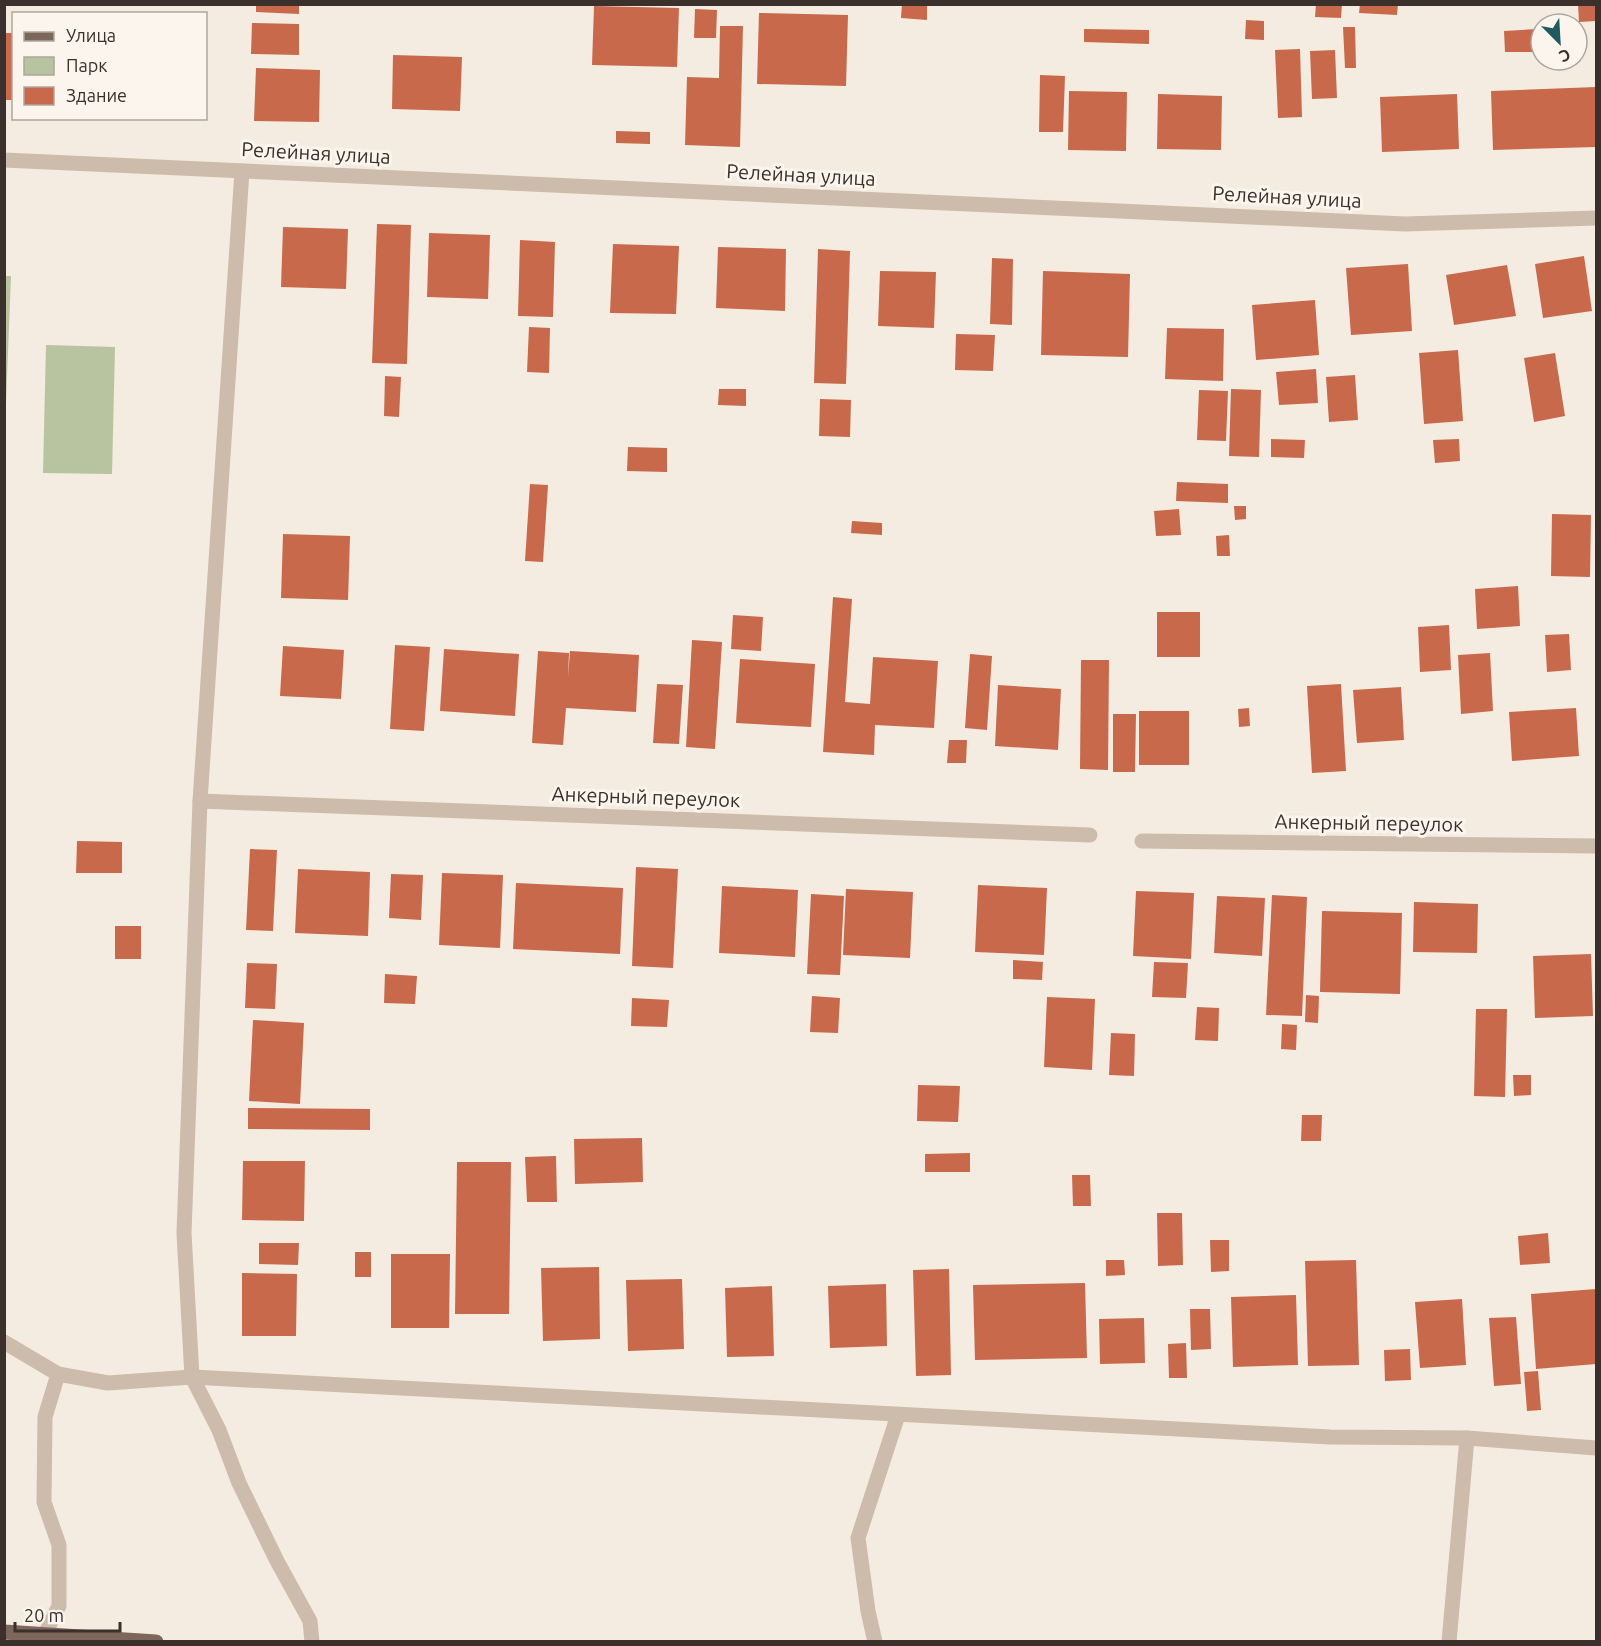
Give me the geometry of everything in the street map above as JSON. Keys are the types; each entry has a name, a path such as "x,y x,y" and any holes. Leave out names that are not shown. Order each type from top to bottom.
{"main road":[{"path":"4,1632 156,1641"}],"street":[{"name":"Релейная улица","path":"4,160 1405,224 1596,218"},
{"path":"242,171 200,801 184,1233 192,1377 219,1430 239,1483 310,1621 312,1641"},
{"name":"Анкерный переулок","path":"200,801 1090,835"},
{"name":"Анкерный переулок","path":"1142,841 1596,846"},
{"path":"4,1342 58,1374 108,1383 192,1377 1330,1437 1467,1438 1596,1448"},
{"path":"45,1634 59,1606 59,1545 44,1502 45,1417 58,1374"},
{"path":"875,1641 868,1611 858,1538 898,1415"},
{"path":"1449,1641 1467,1438"}],"green space":[{"path":"4,276 11,276 5,429 4,429"},
{"path":"46,345 115,347 112,474 43,473"}],"building":[{"path":"256,4 299,4 299,14 256,12"},
{"path":"902,4 927,4 927,20 901,18"},
{"path":"1316,4 1342,4 1341,18 1315,17"},
{"path":"1360,4 1398,4 1397,15 1359,13"},
{"path":"1578,4 1596,4 1596,21 1589,21 1589,12 1578,12"},
{"path":"594,6 679,8 677,67 592,65"},
{"path":"695,9 717,10 716,38 694,38"},
{"path":"759,13 848,15 846,86 757,84"},
{"path":"1246,20 1264,21 1264,40 1245,39"},
{"path":"252,23 299,24 299,55 251,54"},
{"path":"720,26 743,26 740,147 685,145 687,77 719,78"},
{"path":"1343,27 1355,27 1356,68 1345,68"},
{"path":"1084,29 1149,30 1149,44 1084,42"},
{"path":"1529,29 1529,52 1505,52 1504,31"},
{"path":"4,33 12,33 12,100 4,100"},
{"path":"1300,49 1302,117 1278,118 1275,50"},
{"path":"1335,50 1337,98 1312,99 1310,51"},
{"path":"393,55 462,57 460,111 392,109"},
{"path":"256,68 320,70 319,122 254,121"},
{"path":"1040,75 1065,76 1063,132 1039,132"},
{"path":"1596,87 1596,147 1493,150 1491,91"},
{"path":"1069,91 1127,92 1126,151 1068,150"},
{"path":"1158,94 1222,96 1221,150 1157,149"},
{"path":"1457,94 1459,149 1382,152 1380,97"},
{"path":"616,131 650,132 650,144 616,143"},
{"path":"377,224 411,225 407,364 372,363"},
{"path":"283,227 348,229 346,289 281,287"},
{"path":"429,233 490,235 488,299 427,297"},
{"path":"520,240 555,242 553,317 518,316"},
{"path":"613,244 679,246 676,314 610,313"},
{"path":"718,247 786,249 785,311 716,308"},
{"path":"818,249 850,251 846,384 814,383"},
{"path":"1584,256 1592,311 1543,318 1535,264"},
{"path":"992,258 1013,259 1012,325 990,324"},
{"path":"1408,264 1412,331 1351,335 1346,268"},
{"path":"1507,265 1516,316 1454,325 1446,275"},
{"path":"880,271 936,272 934,328 878,326"},
{"path":"1043,271 1130,274 1128,357 1041,355"},
{"path":"1315,300 1319,355 1256,360 1252,305"},
{"path":"529,327 550,328 549,373 527,372"},
{"path":"1167,328 1224,329 1223,381 1165,379"},
{"path":"956,334 995,335 993,371 955,370"},
{"path":"1458,350 1463,421 1424,424 1419,353"},
{"path":"1555,353 1565,416 1534,422 1524,358"},
{"path":"1316,369 1318,403 1279,405 1276,372"},
{"path":"1355,375 1358,420 1329,422 1326,377"},
{"path":"385,376 401,377 399,417 384,416"},
{"path":"719,389 746,389 746,406 718,405"},
{"path":"1231,389 1261,390 1259,457 1229,456"},
{"path":"1199,390 1228,391 1226,441 1197,440"},
{"path":"820,399 851,400 850,437 819,436"},
{"path":"1271,439 1305,440 1304,458 1271,457"},
{"path":"1459,439 1460,461 1435,463 1433,440"},
{"path":"628,447 667,448 667,472 627,471"},
{"path":"1177,482 1228,484 1228,503 1176,501"},
{"path":"530,484 548,485 543,562 525,561"},
{"path":"1234,506 1246,506 1246,519 1235,520"},
{"path":"1179,509 1181,535 1156,536 1154,511"},
{"path":"1552,514 1591,515 1590,577 1551,576"},
{"path":"852,521 882,523 882,535 851,533"},
{"path":"283,534 350,536 348,600 281,598"},
{"path":"1229,535 1230,556 1217,556 1216,536"},
{"path":"1518,586 1520,626 1477,629 1475,589"},
{"path":"833,597 852,599 845,702 870,704 873,657 938,661 934,728 875,725 874,755 823,752"},
{"path":"1157,612 1200,612 1200,657 1157,657"},
{"path":"733,615 763,617 761,651 731,649"},
{"path":"1449,625 1451,670 1420,672 1418,627"},
{"path":"1569,634 1571,670 1547,672 1545,635"},
{"path":"692,640 722,642 715,749 686,747"},
{"path":"395,645 430,647 424,731 390,729"},
{"path":"283,646 344,650 341,699 280,696"},
{"path":"444,649 519,654 515,716 440,711"},
{"path":"538,651 569,653 568,678 570,651 639,655 636,712 566,708 563,745 532,743"},
{"path":"1490,653 1493,711 1461,714 1458,655"},
{"path":"970,654 992,656 987,730 965,728"},
{"path":"740,659 815,664 811,727 736,723"},
{"path":"1081,660 1109,660 1108,770 1080,769"},
{"path":"657,684 683,685 679,744 653,743"},
{"path":"1341,684 1346,771 1312,773 1307,686"},
{"path":"998,685 1061,689 1058,750 995,746"},
{"path":"1401,687 1404,740 1357,743 1353,690"},
{"path":"1249,708 1250,726 1239,727 1238,709"},
{"path":"1576,708 1579,756 1512,761 1509,712"},
{"path":"1139,711 1189,711 1189,765 1139,765"},
{"path":"1113,714 1136,714 1135,772 1113,772"},
{"path":"949,740 967,740 966,763 947,763"},
{"path":"77,841 122,842 122,873 76,873"},
{"path":"250,849 277,850 273,931 246,930"},
{"path":"636,867 678,869 673,968 632,966"},
{"path":"298,869 370,872 368,936 295,933"},
{"path":"442,873 503,875 500,948 439,945"},
{"path":"391,874 423,875 421,920 389,918"},
{"path":"516,883 623,888 620,954 513,949"},
{"path":"978,885 1047,888 1044,955 975,952"},
{"path":"722,886 798,890 795,957 719,953"},
{"path":"846,889 913,892 910,958 843,955"},
{"path":"1136,891 1194,893 1191,959 1133,956"},
{"path":"811,894 844,896 840,975 807,974"},
{"path":"1272,895 1307,897 1302,1016 1266,1015"},
{"path":"1217,896 1265,898 1262,956 1214,953"},
{"path":"1414,902 1478,904 1477,953 1413,952"},
{"path":"1322,911 1402,913 1400,994 1320,992"},
{"path":"115,926 141,926 141,959 115,959"},
{"path":"1591,954 1593,1016 1535,1018 1533,956"},
{"path":"1013,960 1043,962 1042,980 1013,979"},
{"path":"1154,962 1188,963 1186,998 1152,997"},
{"path":"247,963 277,964 275,1009 245,1008"},
{"path":"385,974 417,976 415,1004 384,1003"},
{"path":"1306,995 1319,996 1318,1023 1305,1022"},
{"path":"812,996 840,998 838,1033 810,1032"},
{"path":"1047,997 1095,999 1092,1070 1044,1067"},
{"path":"632,998 669,1000 667,1027 631,1026"},
{"path":"1197,1007 1219,1008 1218,1041 1195,1040"},
{"path":"1476,1009 1507,1009 1505,1097 1474,1096"},
{"path":"253,1020 304,1023 300,1104 249,1101"},
{"path":"1282,1024 1297,1025 1296,1050 1281,1049"},
{"path":"1111,1033 1135,1034 1134,1076 1109,1075"},
{"path":"1513,1075 1531,1075 1531,1095 1514,1096"},
{"path":"918,1085 960,1086 958,1122 917,1121"},
{"path":"248,1108 370,1109 370,1130 248,1129"},
{"path":"1302,1115 1322,1115 1321,1141 1301,1141"},
{"path":"642,1138 643,1182 575,1184 574,1139"},
{"path":"970,1153 970,1172 925,1172 925,1154"},
{"path":"556,1156 557,1202 527,1202 525,1157"},
{"path":"243,1161 305,1161 304,1221 242,1220"},
{"path":"457,1162 511,1162 509,1314 455,1314"},
{"path":"1072,1175 1090,1175 1091,1206 1073,1206"},
{"path":"1157,1213 1182,1213 1183,1265 1158,1266"},
{"path":"1548,1233 1550,1263 1520,1265 1518,1236"},
{"path":"1210,1240 1229,1240 1229,1271 1211,1272"},
{"path":"259,1243 299,1243 298,1265 259,1264"},
{"path":"355,1252 371,1252 371,1277 355,1277"},
{"path":"391,1254 450,1254 449,1328 391,1328"},
{"path":"1106,1260 1124,1260 1125,1275 1106,1276"},
{"path":"1356,1260 1359,1365 1308,1366 1305,1261"},
{"path":"599,1267 600,1339 543,1341 541,1268"},
{"path":"949,1269 951,1375 916,1376 913,1270"},
{"path":"242,1273 297,1274 296,1336 242,1336"},
{"path":"682,1279 684,1349 628,1351 626,1280"},
{"path":"1085,1283 1087,1358 975,1360 973,1285"},
{"path":"886,1284 887,1346 830,1348 828,1286"},
{"path":"772,1286 774,1356 727,1357 725,1288"},
{"path":"1596,1289 1596,1364 1536,1369 1531,1294"},
{"path":"1296,1295 1298,1365 1233,1367 1231,1297"},
{"path":"1462,1299 1466,1365 1420,1368 1415,1302"},
{"path":"1190,1309 1210,1309 1211,1349 1191,1350"},
{"path":"1516,1317 1521,1384 1494,1386 1489,1318"},
{"path":"1144,1318 1145,1363 1100,1364 1099,1319"},
{"path":"1186,1343 1187,1378 1169,1378 1168,1344"},
{"path":"1410,1349 1411,1380 1385,1381 1384,1350"},
{"path":"1538,1371 1541,1410 1527,1411 1524,1372"}]}
